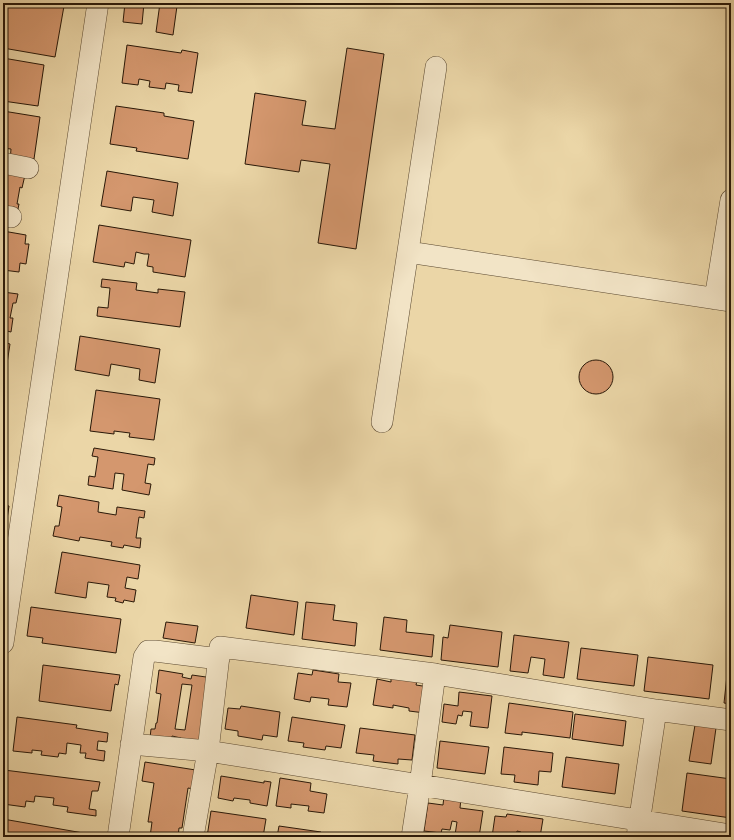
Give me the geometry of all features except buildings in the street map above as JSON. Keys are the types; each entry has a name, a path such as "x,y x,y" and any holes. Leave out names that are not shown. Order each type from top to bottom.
{"street":[{"path":"3,642 7,588 98,3"},
{"path":"382,422 436,67"},
{"path":"3,163 28,168"},
{"path":"408,252 723,300 731,200"},
{"path":"193,837 208,751 220,647 435,674 656,710 731,720"},
{"path":"118,837 144,657 148,651 155,651 219,659"},
{"path":"412,837 435,674"},
{"path":"638,829 656,710"},
{"path":"131,744 208,751 420,785 638,829 731,835"}]}
